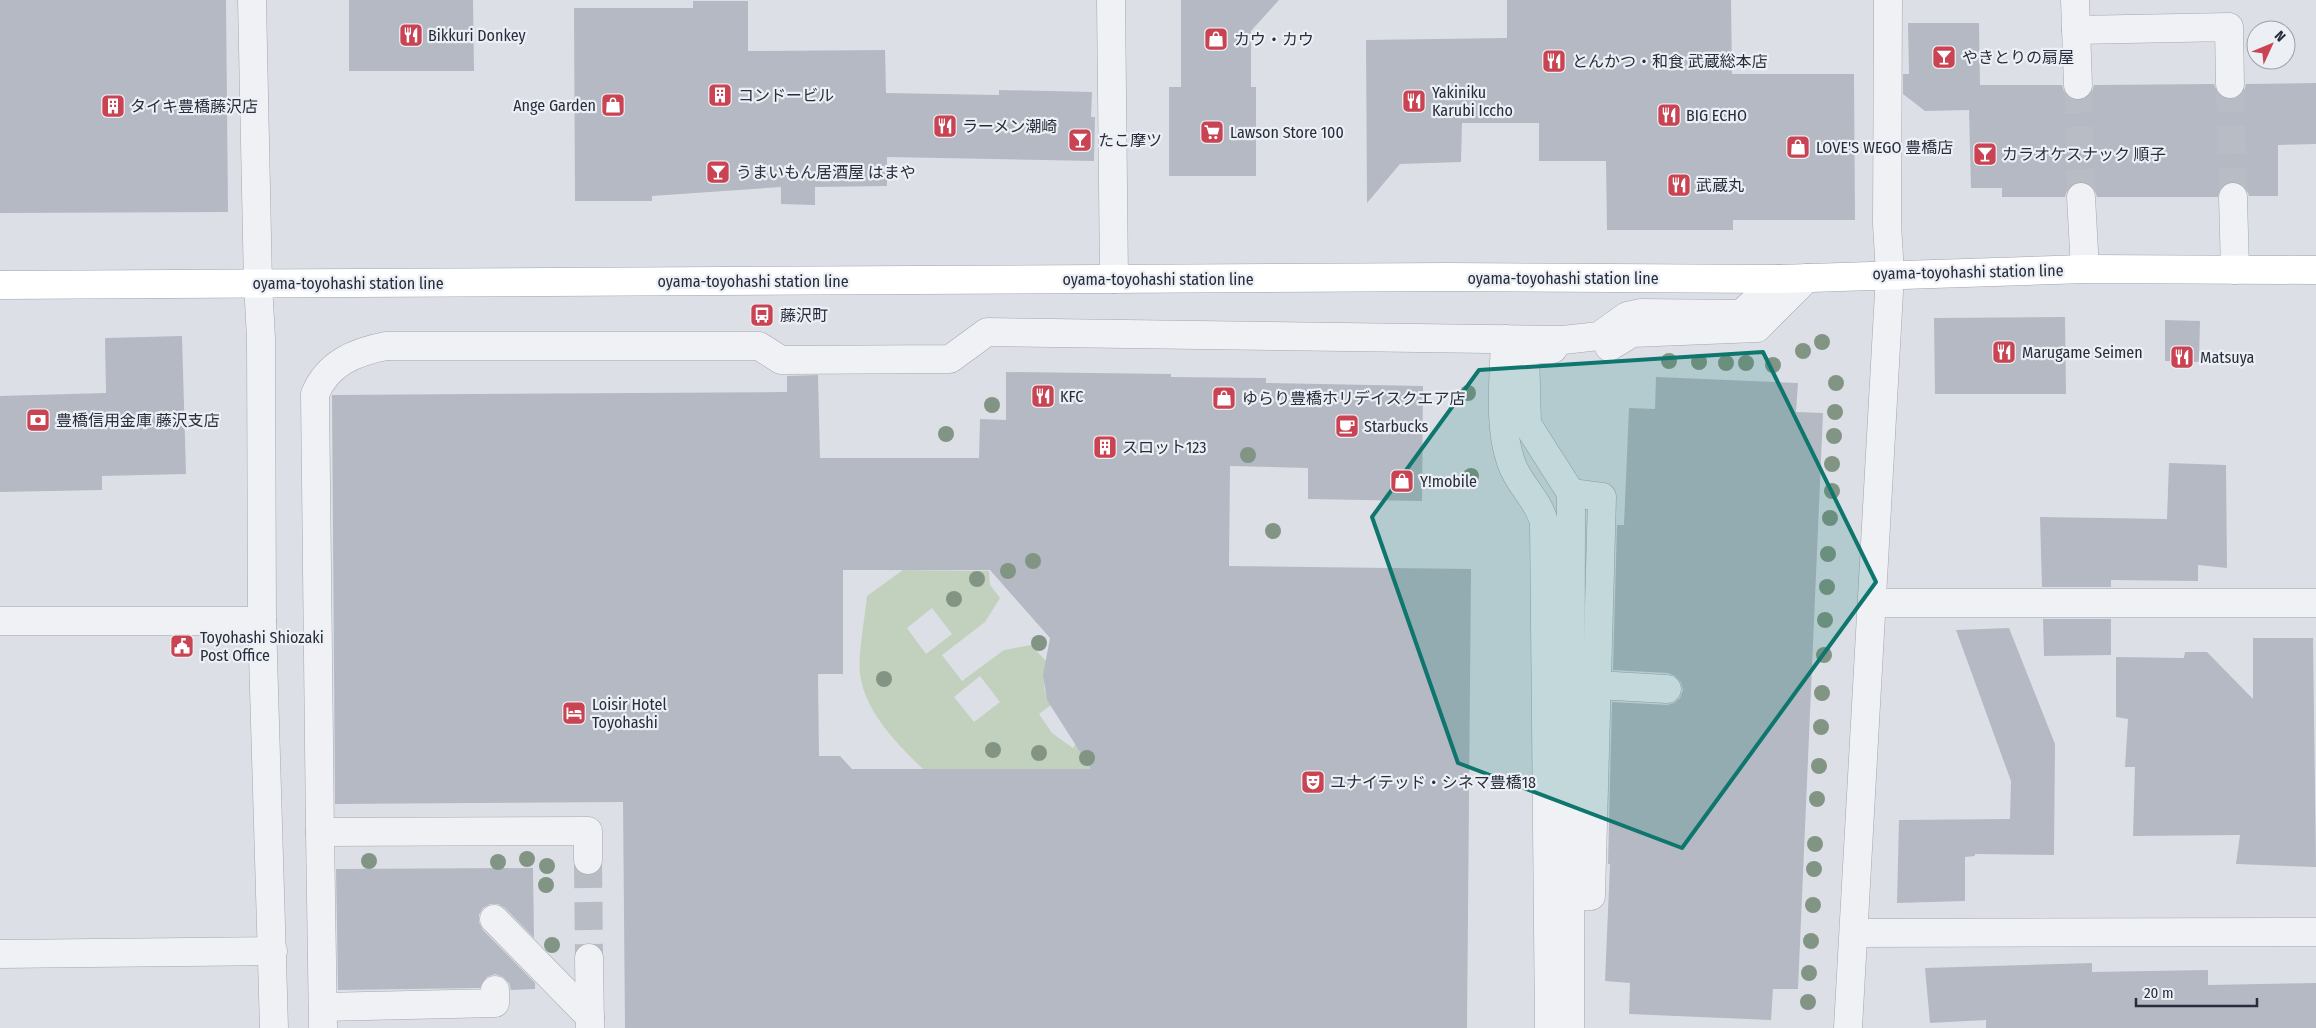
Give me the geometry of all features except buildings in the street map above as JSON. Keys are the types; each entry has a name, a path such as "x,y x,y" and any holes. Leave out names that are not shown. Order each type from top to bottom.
{"main road":[{"name":"oyama-toyohashi station line","path":"0,285 1114,279 1807,278 2085,269 2316,270"}],"street":[{"path":"252,0 258,284 261,338 262,621 274,1028"},
{"path":"1111,0 1114,279"},
{"path":"1848,1028 1890,274 1887,224 1888,0"},
{"path":"2075,0 2078,85"},
{"path":"2076,30 2228,27 2230,84"},
{"path":"2081,197 2085,269"},
{"path":"2233,197 2235,270"},
{"path":"495,990 495,1003 323,1017 315,394 331,370 345,358 386,346 760,346 781,360 950,359 987,332 1563,340 1599,336 1627,316 1641,313 1741,314 1779,278"},
{"path":"1570,897 1591,896 1592,685 1570,493 1527,424 1525,350 1612,347 1632,333 1757,328 1807,278"},
{"path":"1504,339 1504,439 1511,464 1541,509 1544,522 1549,1028"},
{"path":"1570,493 1602,497 1592,685 1570,897 1570,1028"},
{"path":"1872,603 2316,603"},
{"path":"0,621 262,621"},
{"path":"1592,685 1667,688"},
{"path":"320,832 588,831 588,860"},
{"path":"494,919 590,1023"},
{"path":"1854,933 2316,932"},
{"path":"0,954 273,952"},
{"path":"590,958 590,1023"}],"highlighted area":[{"path":"1763,352 1876,582 1682,848 1458,763 1372,517 1479,370"}],"green space":[{"path":"903,570 989,571 990,585 1000,598 985,622 942,655 962,681 1004,650 1031,645 1046,661 1044,684 1046,695 1051,705 1039,714 1052,733 1073,748 1081,736 1105,769 923,769 893,738 875,714 863,688 860,674 860,656 867,596","holes":["932,608 952,634 926,654 907,628","980,676 1000,702 974,722 954,697"]}],"tunnel":[{"path":"2230,84 2233,197"},
{"path":"2078,85 2081,197"},
{"path":"588,860 589,958"}],"place":[{"name":"Bikkuri Donkey","path":"411,35"},
{"name":"カウ・カウ","path":"1216,39"},
{"name":"やきとりの扇屋","path":"1944,57"},
{"name":"とんかつ・和食 武蔵総本店","path":"1554,61"},
{"name":"コンドービル","path":"720,95"},
{"name":"Yakiniku Karubi Iccho","path":"1414,101"},
{"name":"Ange Garden","path":"613,105"},
{"name":"タイキ豊橋藤沢店","path":"113,106"},
{"name":"BIG ECHO","path":"1669,115"},
{"name":"ラーメン潮崎","path":"945,126"},
{"name":"Lawson Store 100","path":"1212,132"},
{"name":"たこ摩ツ","path":"1080,140"},
{"name":"LOVE'S WEGO 豊橋店","path":"1798,147"},
{"name":"カラオケスナック 順子","path":"1985,154"},
{"name":"うまいもん居酒屋 はまや","path":"718,172"},
{"name":"武蔵丸","path":"1679,185"},
{"name":"藤沢町","path":"762,315"},
{"name":"Marugame Seimen","path":"2004,352"},
{"name":"Matsuya","path":"2182,357"},
{"name":"KFC","path":"1043,396"},
{"name":"ゆらり豊橋ホリデイスクエア店","path":"1224,398"},
{"name":"豊橋信用金庫 藤沢支店","path":"38,420"},
{"name":"Starbucks","path":"1347,426"},
{"name":"スロット123","path":"1105,447"},
{"name":"Y!mobile","path":"1402,481"},
{"name":"Toyohashi Shiozaki Post Office","path":"182,646"},
{"name":"Loisir Hotel Toyohashi","path":"574,713"},
{"name":"ユナイテッド・シネマ豊橋18","path":"1313,782"}]}
